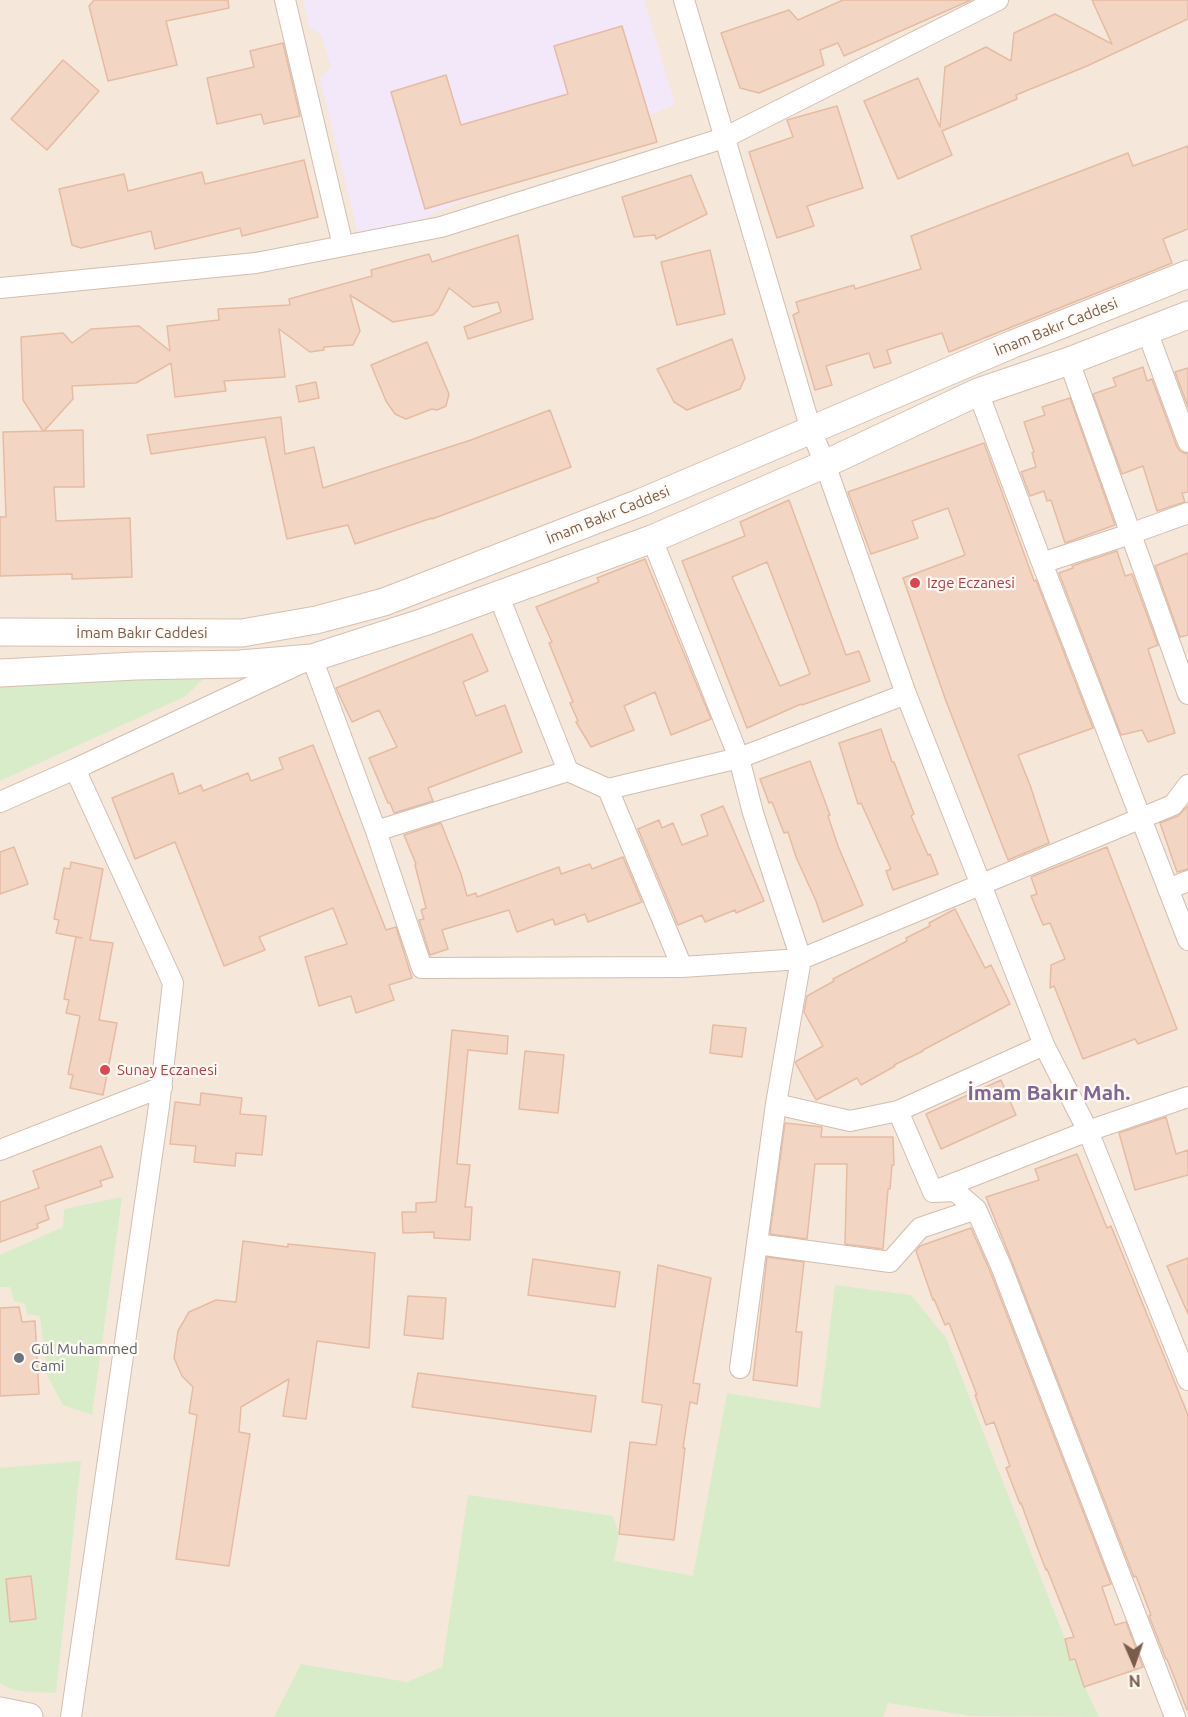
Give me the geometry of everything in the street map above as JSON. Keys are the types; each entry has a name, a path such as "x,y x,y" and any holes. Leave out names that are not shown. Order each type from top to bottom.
{"main road":[{"name":"İmam Bakır Caddesi","path":"0,632 242,633 316,620 384,602 642,502 1013,344 1188,274"},
{"path":"0,672 240,664 312,658 424,622 652,539 825,464 978,392 1188,315"},
{"path":"0,1711 28,1717"}],"street":[{"path":"285,0 343,246"},
{"path":"684,0 812,430 906,694 1044,1045 1088,1131 1188,1380"},
{"path":"0,288 256,263 441,227 724,138 998,0"},
{"path":"1148,331 1188,442"},
{"path":"1069,360 1188,694"},
{"path":"978,392 1188,940"},
{"path":"1042,563 1188,513"},
{"path":"652,539 739,758 753,813 801,959 776,1104 740,1368"},
{"path":"498,594 568,771"},
{"path":"0,802 312,658 376,831 422,968 681,967 801,959 1173,805 1188,785"},
{"path":"376,831 568,771 608,789 739,758 906,694"},
{"path":"71,1717 162,1087 174,983 75,769"},
{"path":"608,789 681,967"},
{"path":"1168,889 1188,881"},
{"path":"776,1104 850,1121 898,1111 1044,1045"},
{"path":"0,1150 162,1087"},
{"path":"933,1192 1088,1131 1188,1097"},
{"path":"898,1111 933,1192"},
{"path":"933,1192 955,1191 976,1209 1001,1266 1175,1717"},
{"path":"757,1244 890,1262 920,1228 976,1209"}],"shaded area":[{"path":"0,0 1188,0 1188,1717 0,1717"},
{"path":"303,0 644,0 675,104 409,225 358,234 320,79 331,66 321,34 310,28"}],"green space":[{"path":"205,677 186,696 0,781 0,680"},
{"path":"122,1197 92,1415 63,1405 47,1375 40,1316 27,1314 25,1304 14,1301 10,1287 0,1287 0,1255 63,1227 64,1209"},
{"path":"835,1285 911,1295 946,1338 1065,1639 1099,1717 972,1716 888,1703 883,1717 274,1717 301,1664 407,1682 442,1667 468,1495 613,1516 619,1534 614,1561 693,1576 727,1393 820,1408"},
{"path":"81,1461 56,1693 27,1692 6,1687 0,1683 0,1468"}],"building":[{"path":"94,0 228,0 229,8 166,21 177,65 108,81 89,6"},
{"path":"843,0 971,0 844,56 838,43 820,50 824,65 759,93 740,88 721,33 789,10 798,20"},
{"path":"1092,0 1188,0 1188,19 1087,66 1016,95 1017,99 942,131 952,155 898,179 864,101 918,78 940,127 945,67 986,47 1011,61 1014,33 1055,14 1112,44"},
{"path":"622,26 657,142 425,209 391,92 446,75 461,125 568,94 554,46"},
{"path":"283,43 300,116 264,124 261,114 217,124 207,78 254,67 250,51"},
{"path":"63,60 99,91 47,150 11,119"},
{"path":"837,106 863,188 807,206 814,226 777,238 749,152 793,137 787,120"},
{"path":"1188,146 1188,229 1163,239 1172,263 949,352 942,333 887,350 891,363 874,368 869,353 826,366 832,385 815,390 793,315 799,312 796,302 854,285 855,289 921,269 911,236 1128,153 1133,166"},
{"path":"304,160 318,217 242,236 240,228 155,249 151,231 81,248 72,245 59,189 124,174 128,191 202,172 205,184"},
{"path":"691,175 707,214 656,239 655,235 634,237 622,197"},
{"path":"518,235 533,319 468,339 464,327 501,312 498,302 473,307 449,288 433,315 393,322 350,295 360,331 353,345 324,347 324,350 310,352 279,329 285,377 224,381 226,391 175,397 171,363 136,383 72,386 73,399 44,431 83,430 84,487 54,487 56,521 130,518 132,577 72,579 72,574 0,576 0,517 6,517 3,432 43,431 23,400 21,337 63,333 72,343 91,329 139,326 170,351 167,326 219,320 218,309 290,305 289,299 372,276 371,270 429,254 432,262"},
{"path":"710,250 725,314 677,325 661,262"},
{"path":"732,339 745,378 740,389 687,410 674,402 657,369"},
{"path":"427,342 449,394 446,406 406,419 395,414 386,401 371,365"},
{"path":"1143,367 1147,381 1152,379 1177,447 1181,452 1188,454 1188,492 1182,493 1185,502 1157,511 1143,466 1122,474 1093,394 1116,386 1113,378"},
{"path":"1188,368 1188,407 1175,372"},
{"path":"316,382 319,398 299,402 296,386"},
{"path":"1070,398 1115,525 1065,543 1051,500 1047,501 1044,491 1030,496 1021,472 1036,467 1032,453 1034,452 1024,422 1045,415 1042,407"},
{"path":"550,410 571,467 432,519 355,544 348,525 287,539 265,437 151,454 147,435 281,417 285,454 314,447 323,488 471,440"},
{"path":"984,443 1034,581 1036,580 1093,728 1018,755 1049,843 1008,860 946,701 903,578 965,555 948,508 912,521 918,538 871,554 848,492"},
{"path":"789,500 846,655 859,651 870,681 801,704 747,728 682,561 745,536 740,522","holes":["767,562 810,674 780,686 732,577"]},
{"path":"1117,551 1125,576 1132,574 1158,645 1148,649 1175,733 1148,742 1142,730 1121,735 1059,573 1073,568 1072,566"},
{"path":"1188,553 1188,635 1180,637 1155,566"},
{"path":"645,559 711,719 671,735 655,692 624,706 634,730 591,747 576,722 578,721 570,703 573,702 549,643 552,642 536,607 599,582 597,578"},
{"path":"472,634 488,671 463,682 476,716 505,705 522,752 428,788 433,801 394,813 369,758 397,747 379,710 352,722 336,688"},
{"path":"881,729 914,814 911,816 938,874 893,890 886,871 891,869 861,803 858,804 839,743"},
{"path":"313,745 386,930 396,927 412,978 389,985 394,1000 356,1013 351,996 319,1006 305,957 347,944 333,908 259,937 265,950 224,966 175,842 135,859 112,798 173,773 179,794 201,785 203,791 248,773 251,781 283,769 279,758"},
{"path":"810,761 830,815 828,816 838,846 863,905 823,922 788,832 784,833 760,779"},
{"path":"723,806 764,901 736,913 735,910 705,922 702,915 678,925 638,829 659,820 662,828 673,823 682,845 708,835 701,815"},
{"path":"1188,806 1188,869 1177,872 1160,823 1178,816"},
{"path":"441,823 467,896 476,893 477,897 559,867 561,874 590,864 592,869 623,857 642,902 588,922 585,914 555,925 553,919 517,932 509,910 442,930 448,949 430,955 419,920 424,919 421,910 426,908 416,864 404,835"},
{"path":"14,847 28,884 0,894 0,852"},
{"path":"1107,847 1177,1029 1138,1044 1135,1039 1083,1059 1054,986 1050,988 1051,965 1065,959 1050,923 1043,925 1031,896 1037,894 1031,877"},
{"path":"71,862 103,869 90,940 113,943 99,1020 117,1023 103,1095 70,1088 73,1075 68,1074 80,1016 66,1013 69,1000 64,999 76,937 82,938 56,933 59,920 54,919 64,868 70,869"},
{"path":"955,909 985,968 991,965 1010,1004 894,1065 861,1085 857,1078 816,1100 795,1062 823,1046 804,1012 807,996 834,981 833,979 907,941 906,938 930,926 929,923"},
{"path":"713,1025 746,1028 742,1057 710,1053"},
{"path":"452,1030 508,1036 507,1054 468,1050 457,1164 470,1165 465,1207 472,1207 470,1240 434,1238 434,1232 403,1233 402,1212 416,1212 416,1203 436,1202"},
{"path":"525,1051 564,1055 558,1113 519,1109"},
{"path":"1001,1080 1016,1115 941,1149 926,1114"},
{"path":"201,1093 242,1098 240,1114 266,1116 262,1155 236,1153 235,1166 194,1162 196,1146 170,1144 175,1102 200,1105"},
{"path":"1166,1117 1176,1154 1188,1150 1188,1175 1135,1190 1119,1133"},
{"path":"785,1123 822,1127 821,1137 893,1137 894,1165 892,1165 890,1189 888,1189 883,1249 845,1244 847,1164 815,1164 807,1239 770,1234"},
{"path":"101,1146 113,1177 100,1181 102,1186 45,1206 49,1219 37,1224 38,1228 0,1242 0,1202 39,1188 33,1171"},
{"path":"1077,1154 1107,1228 1111,1226 1188,1415 1188,1710 1149,1616 1151,1615 1136,1576 1134,1577 986,1197 1039,1180 1035,1169"},
{"path":"971,1228 990,1271 1111,1584 1102,1587 1115,1625 1126,1622 1143,1667 1084,1687 1075,1659 1070,1660 1065,1639 1074,1637 1006,1468 1010,1466 994,1422 986,1425 949,1323 945,1325 933,1300 916,1251 920,1246"},
{"path":"243,1241 288,1247 288,1244 375,1253 369,1348 317,1341 306,1419 283,1416 289,1379 241,1407 239,1432 250,1434 229,1566 176,1559 197,1415 189,1413 193,1387 182,1376 174,1358 178,1331 189,1312 216,1300 236,1302"},
{"path":"767,1257 804,1262 796,1332 802,1332 797,1386 753,1380"},
{"path":"1188,1258 1188,1314 1167,1266"},
{"path":"533,1259 620,1272 615,1307 528,1295"},
{"path":"658,1265 711,1278 693,1383 700,1384 697,1404 690,1402 683,1448 685,1448 674,1540 619,1534 630,1442 656,1445 662,1405 642,1402"},
{"path":"408,1296 446,1298 443,1339 404,1335"},
{"name":"Gül Muhammed Cami","path":"19,1307 22,1322 35,1321 39,1394 0,1396 0,1308"},
{"path":"418,1373 596,1396 591,1432 412,1407"},
{"path":"31,1576 36,1619 10,1622 6,1579"}],"place":[{"name":"Izge Eczanesi","path":"915,583"},
{"name":"Sunay Eczanesi","path":"105,1070"},
{"name":"Gül Muhammed Cami","path":"19,1358"}],"district":[{"name":"İmam Bakır Mah.","path":"1049,1093"}]}
